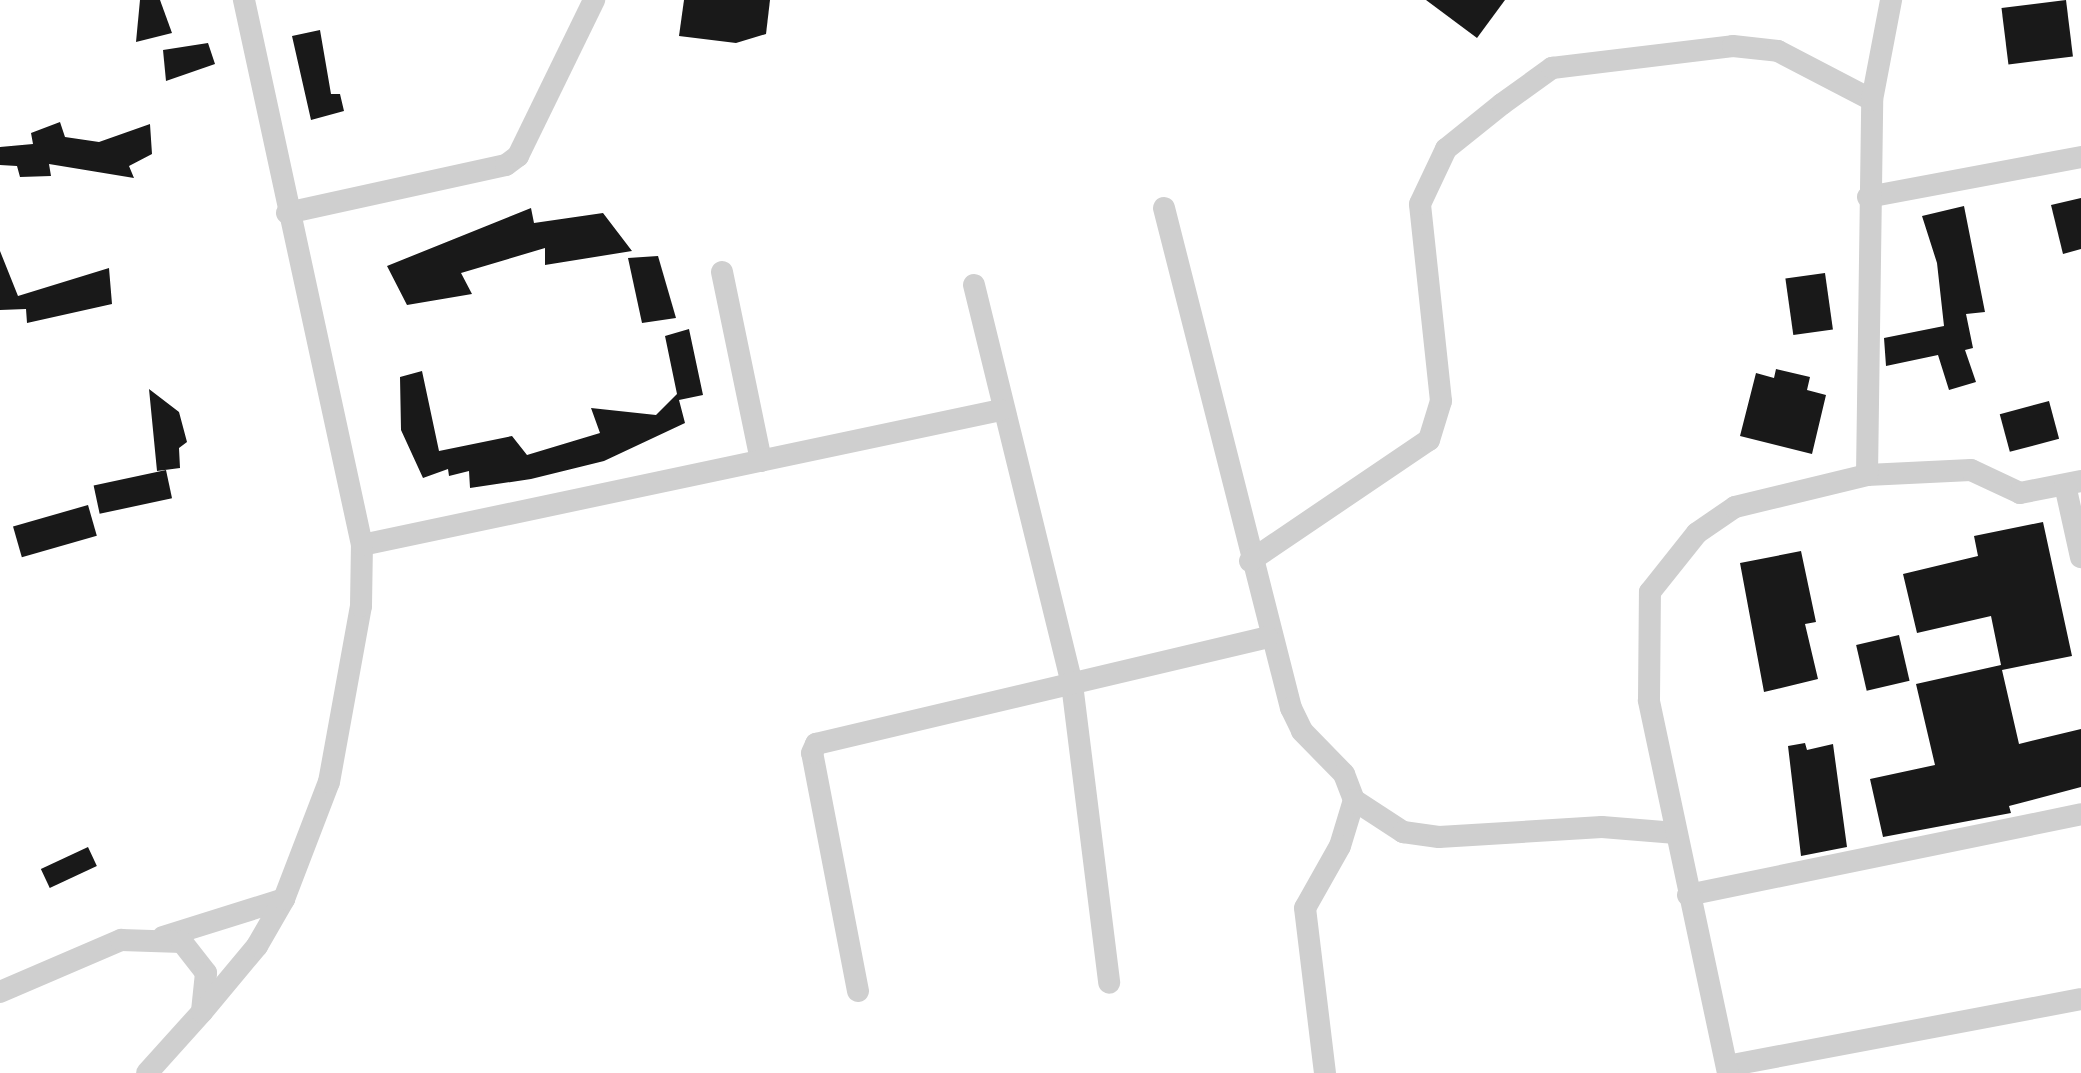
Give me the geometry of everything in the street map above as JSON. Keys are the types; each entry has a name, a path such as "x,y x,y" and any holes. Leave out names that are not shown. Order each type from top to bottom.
{"street":[{"path":"147,1073 250,955 284,899 329,782 361,606 362,545 287,213 244,0"},
{"path":"287,213 506,166 518,156 594,0"},
{"path":"1867,475 1872,100 1894,1"},
{"path":"1250,560 1428,440 1442,401 1420,204 1446,149 1502,104 1552,68 1733,46 1778,51 1872,100"},
{"path":"1868,197 2081,157"},
{"path":"1164,208 1268,636 1302,731 1344,774 1354,800 1403,832 1440,837 1602,827 1676,833"},
{"path":"722,272 761,461"},
{"path":"974,285 1001,410 1072,684 1109,983"},
{"path":"362,545 1001,410"},
{"path":"2081,557 2073,483 2020,493 1971,470 1867,475 1735,507 1696,533 1650,592 1649,700 1728,1070 2081,1000"},
{"path":"858,992 812,753 816,744 1268,636"},
{"path":"1325,1073 1305,908 1340,846 1354,800"},
{"path":"1688,894 2081,814"},
{"path":"1,990 108,944 162,937 284,899"},
{"path":"162,937 182,942 206,973 202,1012"}],"building":[{"path":"140,0 160,0 172,33 136,42"},
{"path":"684,0 770,0 766,34 736,43 679,36"},
{"path":"1426,0 1505,0 1477,38"},
{"path":"2066,0 2073,57 2008,64 2001,8"},
{"path":"320,30 331,94 340,94 344,111 311,120 292,36"},
{"path":"208,43 215,64 166,81 163,50"},
{"path":"60,122 65,137 99,142 150,124 152,154 129,166 134,178 49,164 51,176 20,177 17,166 0,165 0,147 33,144 31,133"},
{"path":"2081,198 2081,249 2063,254 2051,205"},
{"path":"1964,206 1985,312 1966,314 1973,348 1965,350 1976,382 1949,390 1938,355 1886,366 1884,338 1944,326 1937,263 1922,216"},
{"path":"531,208 534,223 603,213 632,251 545,265 545,248 461,273 472,294 407,305 387,266"},
{"path":"0,251 18,296 109,268 112,304 27,323 26,309 0,310"},
{"path":"658,256 676,318 642,323 628,258"},
{"path":"1825,273 1833,329 1793,335 1785,279"},
{"path":"689,329 703,395 679,400 685,423 604,461 531,479 470,488 469,471 449,476 448,469 423,478 401,430 400,377 422,371 439,451 512,436 527,455 600,433 591,408 656,415 677,394 665,336"},
{"path":"1776,369 1810,377 1807,390 1826,395 1812,454 1740,436 1756,373 1774,378"},
{"path":"149,389 179,412 187,442 179,448 180,468 157,471"},
{"path":"2049,401 2059,439 2010,452 2000,414"},
{"path":"166,470 172,498 100,514 94,485"},
{"path":"88,505 97,536 22,557 13,526"},
{"path":"2043,522 2072,656 2002,670 2019,744 2081,729 2081,787 2009,806 2011,813 1883,837 1870,779 1935,765 1916,684 2001,665 1991,616 1917,633 1903,574 1978,556 1974,536"},
{"path":"1801,551 1816,622 1805,624 1818,679 1764,692 1740,563"},
{"path":"1899,635 1910,681 1867,691 1856,645"},
{"path":"1805,743 1807,750 1833,744 1847,847 1801,856 1788,746"},
{"path":"88,847 97,866 50,888 41,869"}]}
